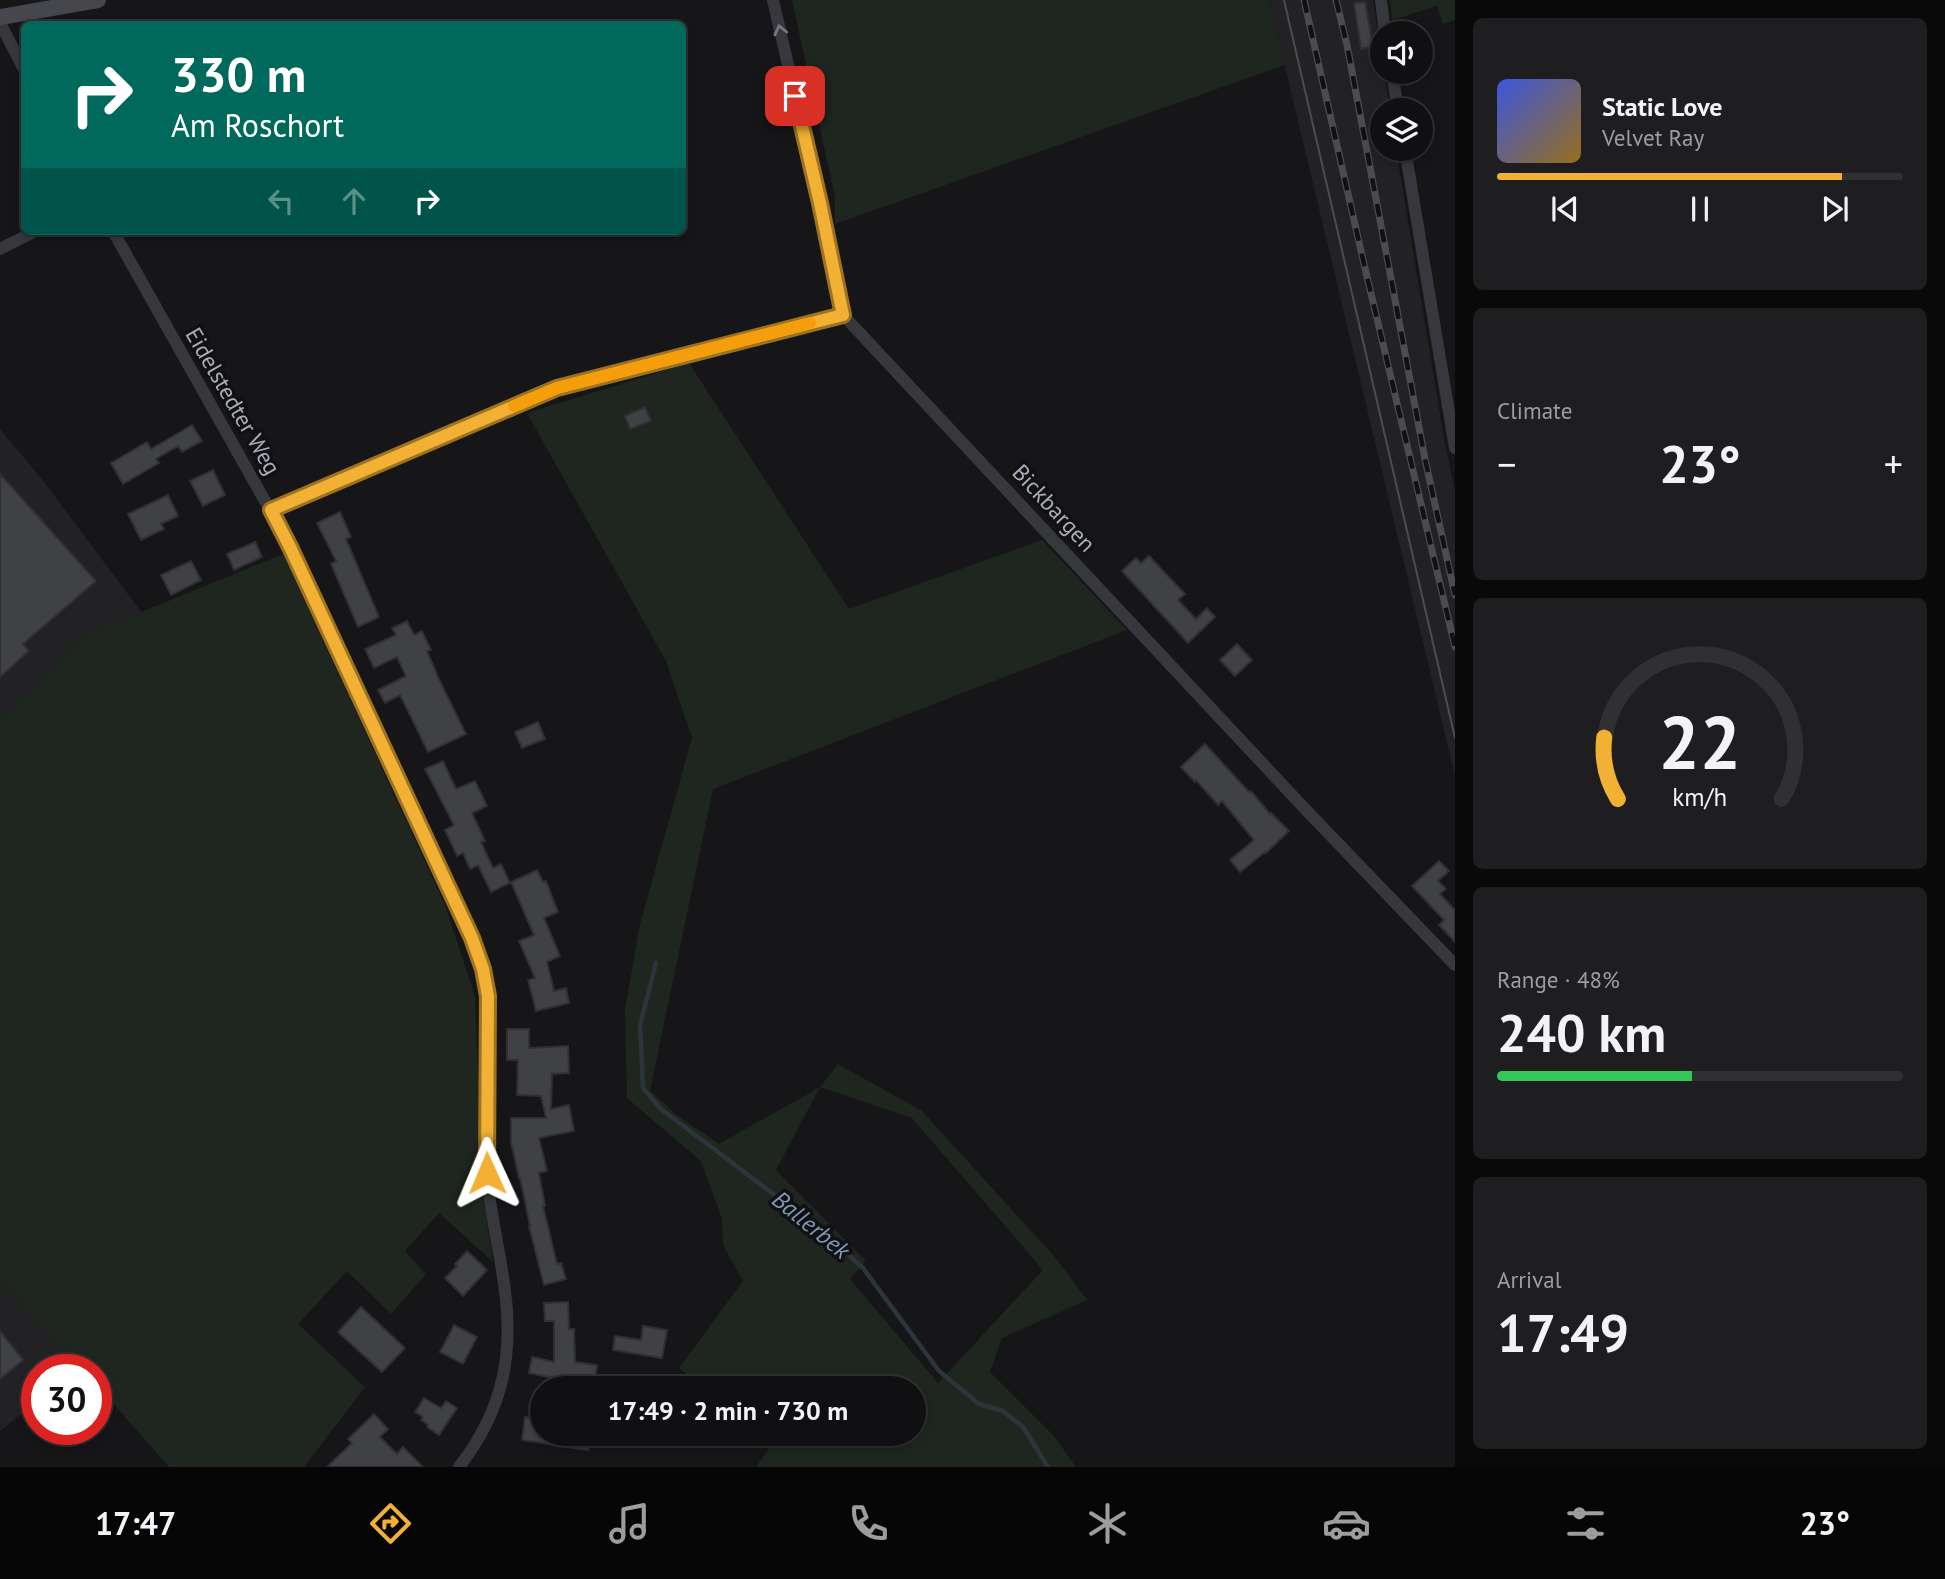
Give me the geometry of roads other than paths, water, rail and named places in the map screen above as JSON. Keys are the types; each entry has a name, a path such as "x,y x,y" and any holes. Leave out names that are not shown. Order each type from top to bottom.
{"street":[{"path":"0,17 98,0"},
{"path":"271,510 557,388 843,315 773,0"},
{"path":"1381,0 1384,21"},
{"path":"0,23 21,63"},
{"path":"1407,161 1455,448"},
{"path":"0,249 28,235"},
{"name":"Eidelstedter Weg","path":"115,235 290,547 472,938 483,969 488,996 487,1173 506,1297 509,1339 505,1372 496,1404 485,1429 459,1467"},
{"name":"Bickbargen","path":"843,315 1307,811 1455,965"}],"waterway":[{"name":"Ballerbek","path":"656,963 640,1025 643,1088 661,1109 821,1230 863,1268 939,1371 979,1404 1003,1411 1023,1427 1048,1467"}],"tram line":[{"path":"1284,0 1455,738"}],"railway":[{"path":"1304,0 1455,647"},
{"path":"1336,0 1347,45 1425,459 1455,595"}]}
